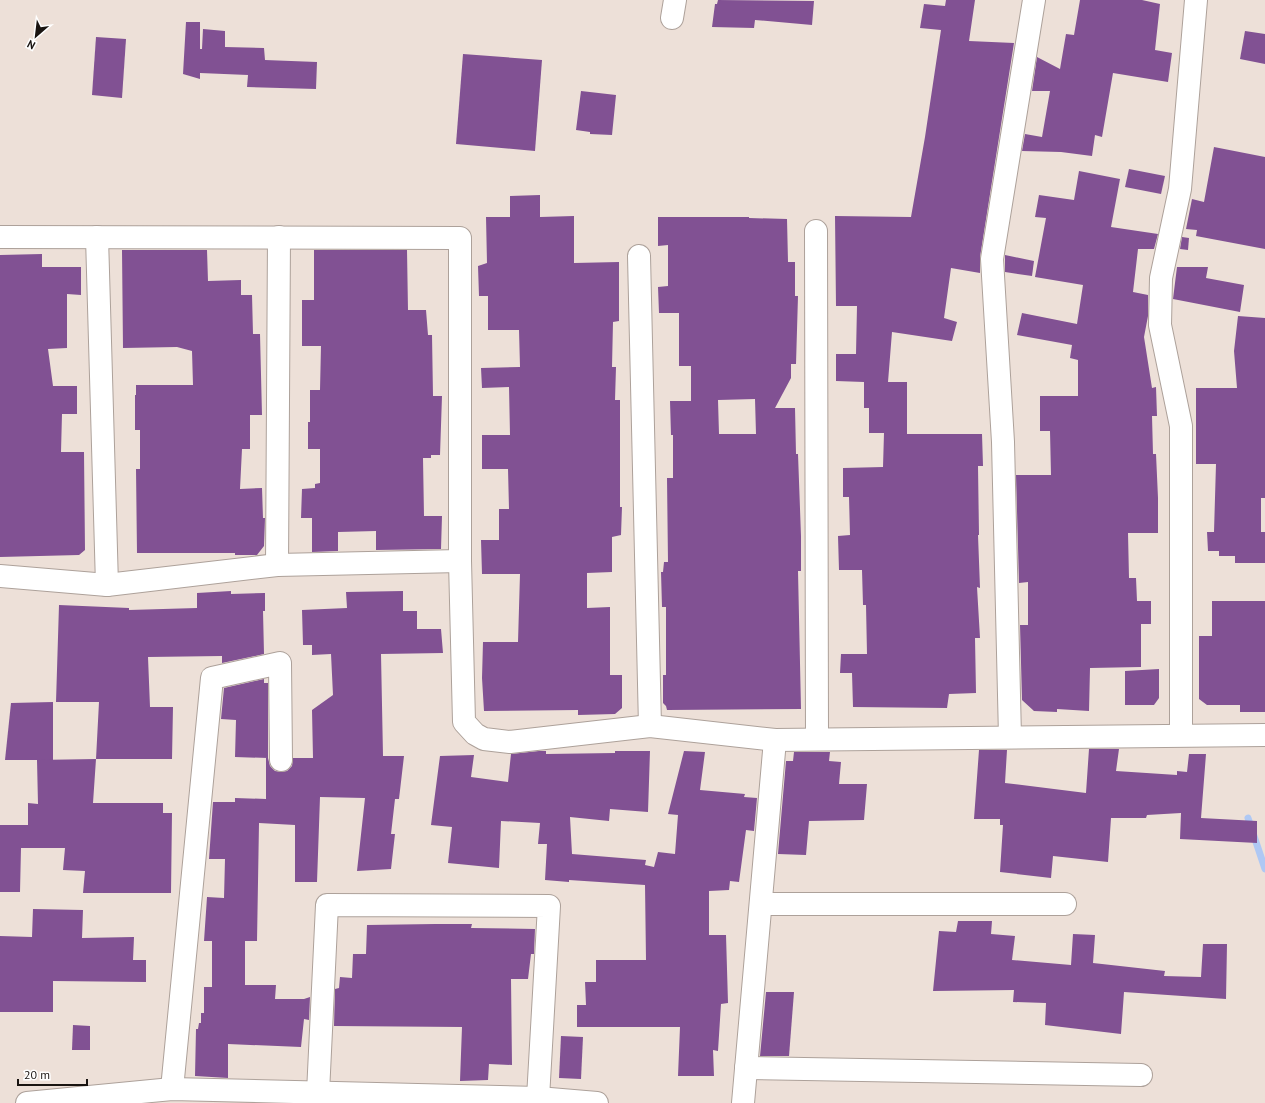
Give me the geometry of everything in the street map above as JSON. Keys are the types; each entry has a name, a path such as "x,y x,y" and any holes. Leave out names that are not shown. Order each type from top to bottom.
{"street":[{"path":"1010,737 1003,442 992,259 1034,0"},
{"path":"1181,735 1181,426 1160,325 1161,278 1180,189 1196,0"},
{"path":"816,231 817,739"},
{"path":"0,237 460,238 460,561 464,722 475,734 484,739 510,742 650,726 775,740 1265,735"},
{"path":"97,237 107,585"},
{"path":"277,565 279,237"},
{"path":"639,256 650,726"},
{"path":"0,576 107,585 277,565 460,561"},
{"path":"172,1089 212,678 280,663 282,760"},
{"path":"743,1103 775,740"},
{"path":"761,904 1065,904"},
{"path":"318,1093 328,905 549,906 538,1098"},
{"path":"746,1068 1142,1075"},
{"path":"27,1103 172,1089 538,1098 596,1103"}],"building":[{"path":"718,0 814,1 812,25 755,20 754,28 712,27 715,4 717,4"},
{"path":"946,0 975,0 969,41 1014,43 980,257 980,273 951,268 944,318 957,322 952,341 892,332 888,382 907,382 907,434 982,434 983,466 978,466 980,588 977,587 980,638 975,638 976,693 949,694 947,708 853,707 852,673 840,673 841,654 867,654 866,605 863,605 862,570 839,570 838,536 850,535 849,497 843,497 843,468 883,467 884,433 869,433 869,408 864,408 864,382 836,381 836,354 856,354 857,306 836,306 835,216 911,217 941,30 920,28 924,4 945,6"},
{"path":"1080,0 1142,0 1160,4 1155,50 1172,53 1168,82 1113,73 1102,137 1095,135 1092,156 1061,152 1022,151 1025,134 1042,137 1050,91 1032,91 1037,57 1060,69 1066,34 1074,35"},
{"path":"186,22 200,22 200,49 202,49 203,29 225,31 225,47 264,48 265,60 317,62 316,89 247,87 248,75 200,73 200,79 183,74"},
{"path":"1245,31 1265,34 1265,64 1240,59"},
{"path":"96,37 126,39 122,98 92,95"},
{"path":"463,54 542,60 535,151 456,144"},
{"path":"581,91 616,95 612,135 590,134 590,132 576,130"},
{"path":"1214,147 1265,157 1265,249 1196,236 1197,230 1186,229 1192,199 1204,202"},
{"path":"1129,169 1165,176 1161,194 1125,187"},
{"path":"1079,171 1120,179 1111,227 1158,234 1154,249 1138,249 1133,292 1148,295 1148,316 1144,337 1152,388 1156,387 1157,416 1152,416 1153,454 1156,454 1158,533 1128,533 1129,578 1136,578 1137,601 1151,601 1151,624 1141,624 1141,667 1090,668 1089,711 1057,709 1057,712 1034,711 1022,700 1020,625 1028,625 1028,582 1019,583 1016,475 1051,475 1050,431 1040,431 1040,396 1078,396 1078,360 1070,358 1072,345 1017,335 1022,313 1077,324 1083,285 1035,277 1046,218 1035,217 1039,195 1074,200"},
{"path":"540,195 540,217 574,216 574,263 619,262 619,321 613,322 612,367 616,367 615,400 620,400 620,507 622,507 621,535 612,537 612,572 587,573 587,608 610,607 610,675 622,675 622,708 615,714 578,715 578,710 484,711 482,678 483,642 518,642 520,574 482,574 481,540 499,540 499,509 509,509 508,469 482,469 482,435 510,435 509,387 482,388 481,368 520,367 519,330 488,330 488,296 479,296 478,266 487,263 486,217 510,217 510,196"},
{"path":"658,217 749,217 787,219 788,262 795,262 795,296 798,296 796,364 791,364 791,378 775,408 795,408 801,536 801,571 798,571 801,709 667,710 663,703 663,675 666,675 666,607 662,607 661,572 663,572 664,562 668,562 667,478 673,478 673,435 671,435 670,401 691,401 691,366 679,366 679,313 659,313 658,287 668,286 668,245 658,246","holes":["755,399 756,434 719,434 718,400"]},
{"path":"1182,237 1189,238 1188,250 1180,249"},
{"path":"122,250 207,250 208,281 241,280 241,295 252,295 253,334 260,334 262,415 250,415 250,449 242,449 240,489 262,488 263,518 265,518 264,546 257,555 235,555 235,553 137,553 136,469 140,469 140,430 135,430 136,385 193,385 192,351 177,347 123,348"},
{"path":"314,250 407,250 408,310 426,310 428,335 432,335 433,396 442,396 440,455 431,455 431,458 423,458 424,516 442,516 441,549 376,550 376,531 338,532 338,551 312,552 312,518 301,518 302,489 315,488 315,484 320,483 320,449 308,449 308,422 310,422 310,390 320,390 321,346 302,346 302,300 314,300"},
{"path":"42,254 42,267 81,267 81,295 67,294 67,348 48,349 53,386 77,386 77,414 62,414 61,452 84,452 85,550 79,555 0,557 0,255"},
{"path":"1005,255 1034,261 1032,276 1005,272"},
{"path":"1177,267 1208,267 1206,278 1244,285 1240,312 1173,299"},
{"path":"1238,316 1265,318 1265,498 1261,498 1261,532 1265,532 1265,563 1235,563 1235,556 1219,556 1219,551 1208,551 1207,532 1214,532 1216,464 1196,464 1196,388 1237,388 1234,351"},
{"path":"231,591 231,594 265,593 265,611 263,611 264,654 222,663 222,656 148,657 150,707 173,707 172,759 96,759 99,702 56,702 59,605 129,608 129,610 197,608 197,593"},
{"path":"403,591 403,611 417,611 417,629 441,629 443,653 381,654 383,756 404,756 399,799 395,799 391,834 395,834 391,869 357,871 365,798 320,797 317,882 295,882 295,825 259,823 257,941 245,941 245,985 276,985 275,999 304,999 310,997 309,1020 304,1019 301,1047 228,1044 228,1078 195,1076 196,1029 198,1029 199,1023 201,1023 201,1013 204,1013 204,987 212,987 212,941 204,941 207,897 224,898 225,859 209,859 213,802 235,802 235,798 266,799 266,758 268,758 270,766 275,771 281,772 287,771 292,766 293,758 313,758 312,710 333,695 331,654 312,655 312,645 303,645 302,610 347,608 346,592"},
{"path":"1212,601 1265,601 1265,712 1240,712 1240,705 1207,705 1199,699 1199,636 1212,636"},
{"path":"1159,669 1159,698 1154,705 1125,705 1125,671"},
{"path":"264,679 264,683 268,683 268,758 235,757 236,720 221,719 224,688"},
{"path":"53,702 53,760 5,760 11,703"},
{"path":"1089,749 1119,749 1116,771 1177,775 1177,771 1187,772 1189,754 1206,754 1201,818 1257,821 1257,843 1180,839 1181,813 1147,815 1146,818 1111,818 1108,862 1053,856 1051,878 1000,872 1003,825 1000,825 1000,819 974,819 979,750 1007,750 1005,783 1086,793"},
{"path":"546,751 546,754 650,751 648,812 610,809 609,821 570,817 572,854 646,860 645,865 654,867 658,852 675,854 678,815 668,814 684,751 705,752 700,790 745,794 744,797 757,798 754,831 746,830 739,882 730,881 729,890 709,891 709,935 726,935 728,1003 721,1004 718,1051 713,1050 714,1076 678,1076 680,1027 577,1027 577,1005 586,1005 585,982 596,982 596,960 646,960 645,885 545,880 547,844 538,844 540,823 501,821 499,868 448,863 452,827 431,825 440,756 474,755 471,777 508,782 511,754"},
{"path":"794,752 830,752 829,761 841,762 839,784 867,784 864,820 809,821 806,855 778,854 786,761 793,761"},
{"path":"96,759 93,803 163,803 163,813 172,813 171,893 83,893 85,871 63,870 65,848 21,848 20,892 0,892 0,825 28,825 28,803 38,804 37,760"},
{"path":"33,909 83,910 82,938 134,937 133,960 146,960 146,982 53,981 53,1012 0,1012 0,936 32,937"},
{"path":"958,921 992,921 991,934 1015,936 1012,960 1071,965 1073,934 1095,935 1093,963 1165,971 1164,976 1201,977 1203,944 1227,944 1226,999 1124,992 1121,1034 1045,1025 1046,1003 1013,1002 1014,990 933,991 939,931 956,932"},
{"path":"472,924 471,928 535,929 534,954 531,954 528,979 511,979 512,1065 489,1064 488,1080 460,1081 462,1027 334,1026 335,989 339,988 340,977 352,978 353,954 366,954 367,925"},
{"path":"766,992 794,992 789,1056 760,1056"},
{"path":"73,1025 90,1026 90,1050 72,1050"},
{"path":"561,1036 583,1037 581,1079 559,1078"}],"waterway":[{"path":"1248,818 1265,869"}]}
